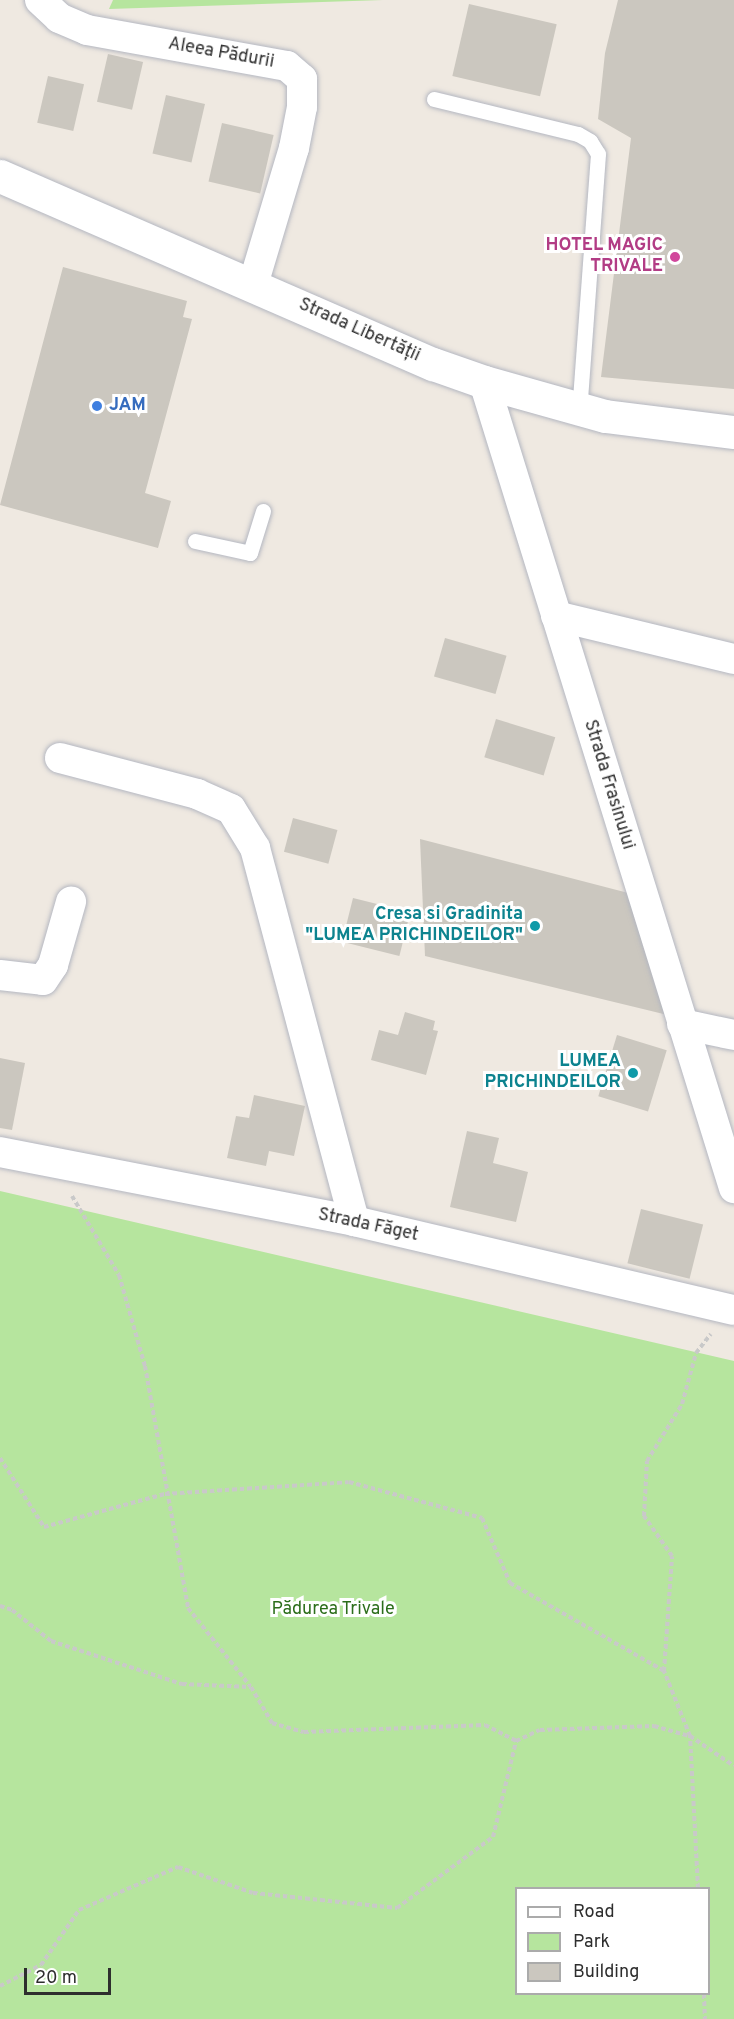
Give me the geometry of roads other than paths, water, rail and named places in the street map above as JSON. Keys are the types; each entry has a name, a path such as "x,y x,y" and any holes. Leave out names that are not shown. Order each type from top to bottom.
{"street":[{"name":"Aleea Pădurii","path":"40,0 58,18 87,30 287,66 302,79 302,107 294,148 253,285"},
{"name":"Strada Libertății","path":"0,176 433,364 484,382 579,410 649,424 734,432"},
{"name":"Strada Frasinului","path":"484,382 682,1024 725,1132 734,1188"},
{"path":"556,616 734,659"},
{"path":"60,758 197,794 231,809 255,848 354,1221"},
{"path":"0,975 43,980 53,965 71,902"},
{"path":"682,1024 734,1035"},
{"name":"Strada Făget","path":"0,1152 354,1221 733,1311"}],"lane":[{"path":"434,99 578,134 590,141 598,154 579,410"},
{"path":"195,540 250,553 263,511"}],"place":[{"name":"HOTEL MAGIC TRIVALE","path":"675,257"},
{"name":"JAM","path":"97,406"},
{"name":"Cresa si Gradinita \"LUMEA PRICHINDEILOR\"","path":"535,926"},
{"name":"LUMEA PRICHINDEILOR","path":"633,1073"}],"park label":[{"name":"Pădurea Trivale","path":"333,1610"}]}
